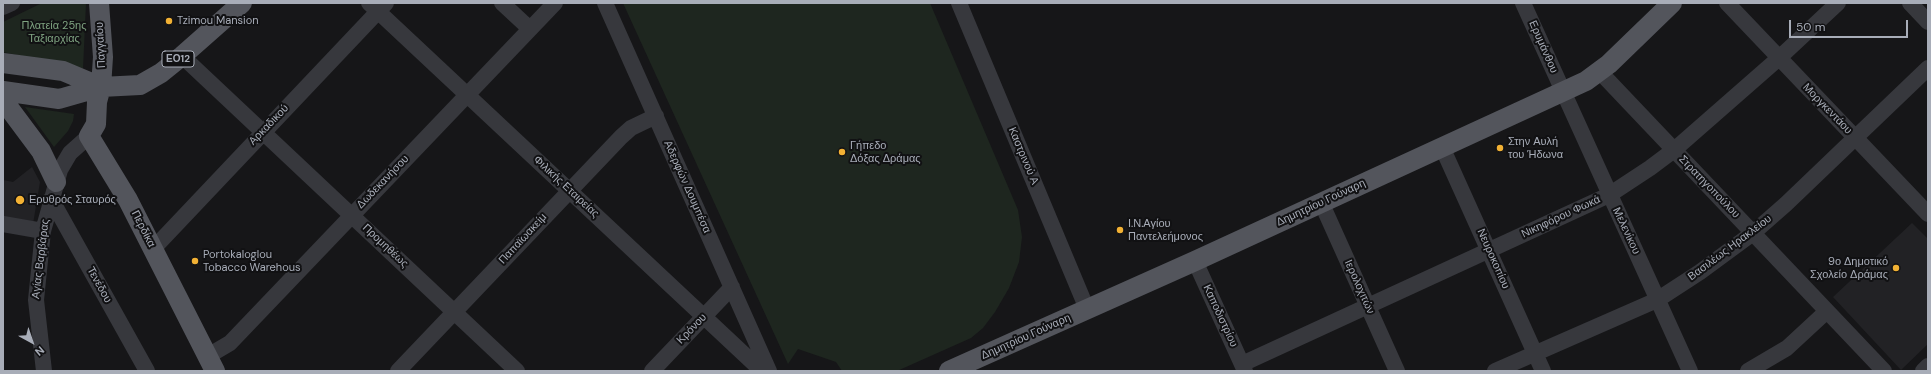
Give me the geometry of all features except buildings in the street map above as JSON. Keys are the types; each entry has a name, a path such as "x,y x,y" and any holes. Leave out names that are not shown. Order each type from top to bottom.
{"main road":[{"name":"Παγγαίου","path":"99,3 103,57 101,87"},
{"name":"ΕΟ12","path":"3,91 60,99 101,87 140,85 161,73 242,3"},
{"name":"Δημητρίου Γούναρη","path":"948,371 1195,261 1562,92 1600,72 1672,3"},
{"name":"ΕΟ12","path":"3,63 64,71 101,87"},
{"path":"89,136 96,124 97,102 101,87"},
{"path":"3,100 41,150 53,191"},
{"name":"Περδίκα","path":"89,136 118,181 212,364"}],"street":[{"path":"3,7 12,3"},
{"path":"502,3 530,29"},
{"name":"Δωδεκανήσου","path":"212,364 230,343 555,3"},
{"name":"Αδερφών Δουμπέσα","path":"605,3 769,371"},
{"name":"Καστρινού Α","path":"959,3 1087,309"},
{"name":"Ερυμάνθου","path":"1523,3 1562,92"},
{"name":"Μοργκεντάου","path":"1727,3 1928,214"},
{"name":"Νικηφόρου Φωκά","path":"1243,367 1368,306 1610,195 1674,150 1779,58 1838,3"},
{"path":"1910,3 1928,22"},
{"name":"Φιλικής Εταιρείας","path":"378,6 467,95 762,371"},
{"name":"Αρκαδικού","path":"153,248 378,6"},
{"name":"Προμηθέως","path":"182,56 517,371"},
{"name":"Βασιλέως Ηρακλείου","path":"1495,371 1657,300 1694,276 1753,233 1808,184 1928,68"},
{"name":"Στρατηγοπούλου","path":"1600,72 1884,371"},
{"name":"Μελενίκου","path":"1562,92 1690,371"},
{"name":"Παπαϊωακείμ","path":"398,371 621,137 631,128 656,116"},
{"name":"Αγίας Βαρβάρας","path":"44,371 36,300 43,231 53,191 65,160 89,136"},
{"name":"Νευροκοπίου","path":"1442,147 1543,371"},
{"name":"Τενέδου","path":"53,191 147,371"},
{"name":"Ιερολοχιτών","path":"1321,202 1397,371"},
{"path":"3,224 43,231"},
{"name":"Καποδιστρίου","path":"1195,261 1243,367"},
{"name":"Κρόνου","path":"652,371 732,287"},
{"path":"1748,371 1787,348 1827,311"},
{"path":"1923,371 1928,366"}],"shaded area":[{"name":"Ερυθρός Σταυρός","path":"32,167 40,182 33,224 3,219 3,180 13,182"},
{"name":"9ο Δημοτικό Σχολείο Δράμας","path":"1912,223 1928,239 1928,344 1901,370 1833,297"}],"green space":[{"name":"Πλατεία 25ης Ταξιαρχίας","path":"42,3 86,3 83,69 3,52 3,22"},
{"name":"Γήπεδο Δόξας Δράμας","path":"623,3 930,3 1018,210 1022,237 1019,262 1009,288 995,312 983,328 971,338 897,371 842,371 836,362 798,349 788,364"},
{"path":"25,107 74,114 73,121 68,131 54,147"}],"place":[{"name":"Tzimou Mansion","path":"169,21"},
{"name":"Στην Αυλή του Ήδωνα","path":"1500,148"},
{"name":"Γήπεδο Δόξας Δράμας","path":"842,152"},
{"name":"Ερυθρός Σταυρός","path":"20,200"},
{"name":"Ι.Ν.Αγίου Παντελεήμονος","path":"1120,230"},
{"name":"Portokaloglou Tobacco Warehous","path":"195,261"},
{"name":"9ο Δημοτικό Σχολείο Δράμας","path":"1896,268"}]}
